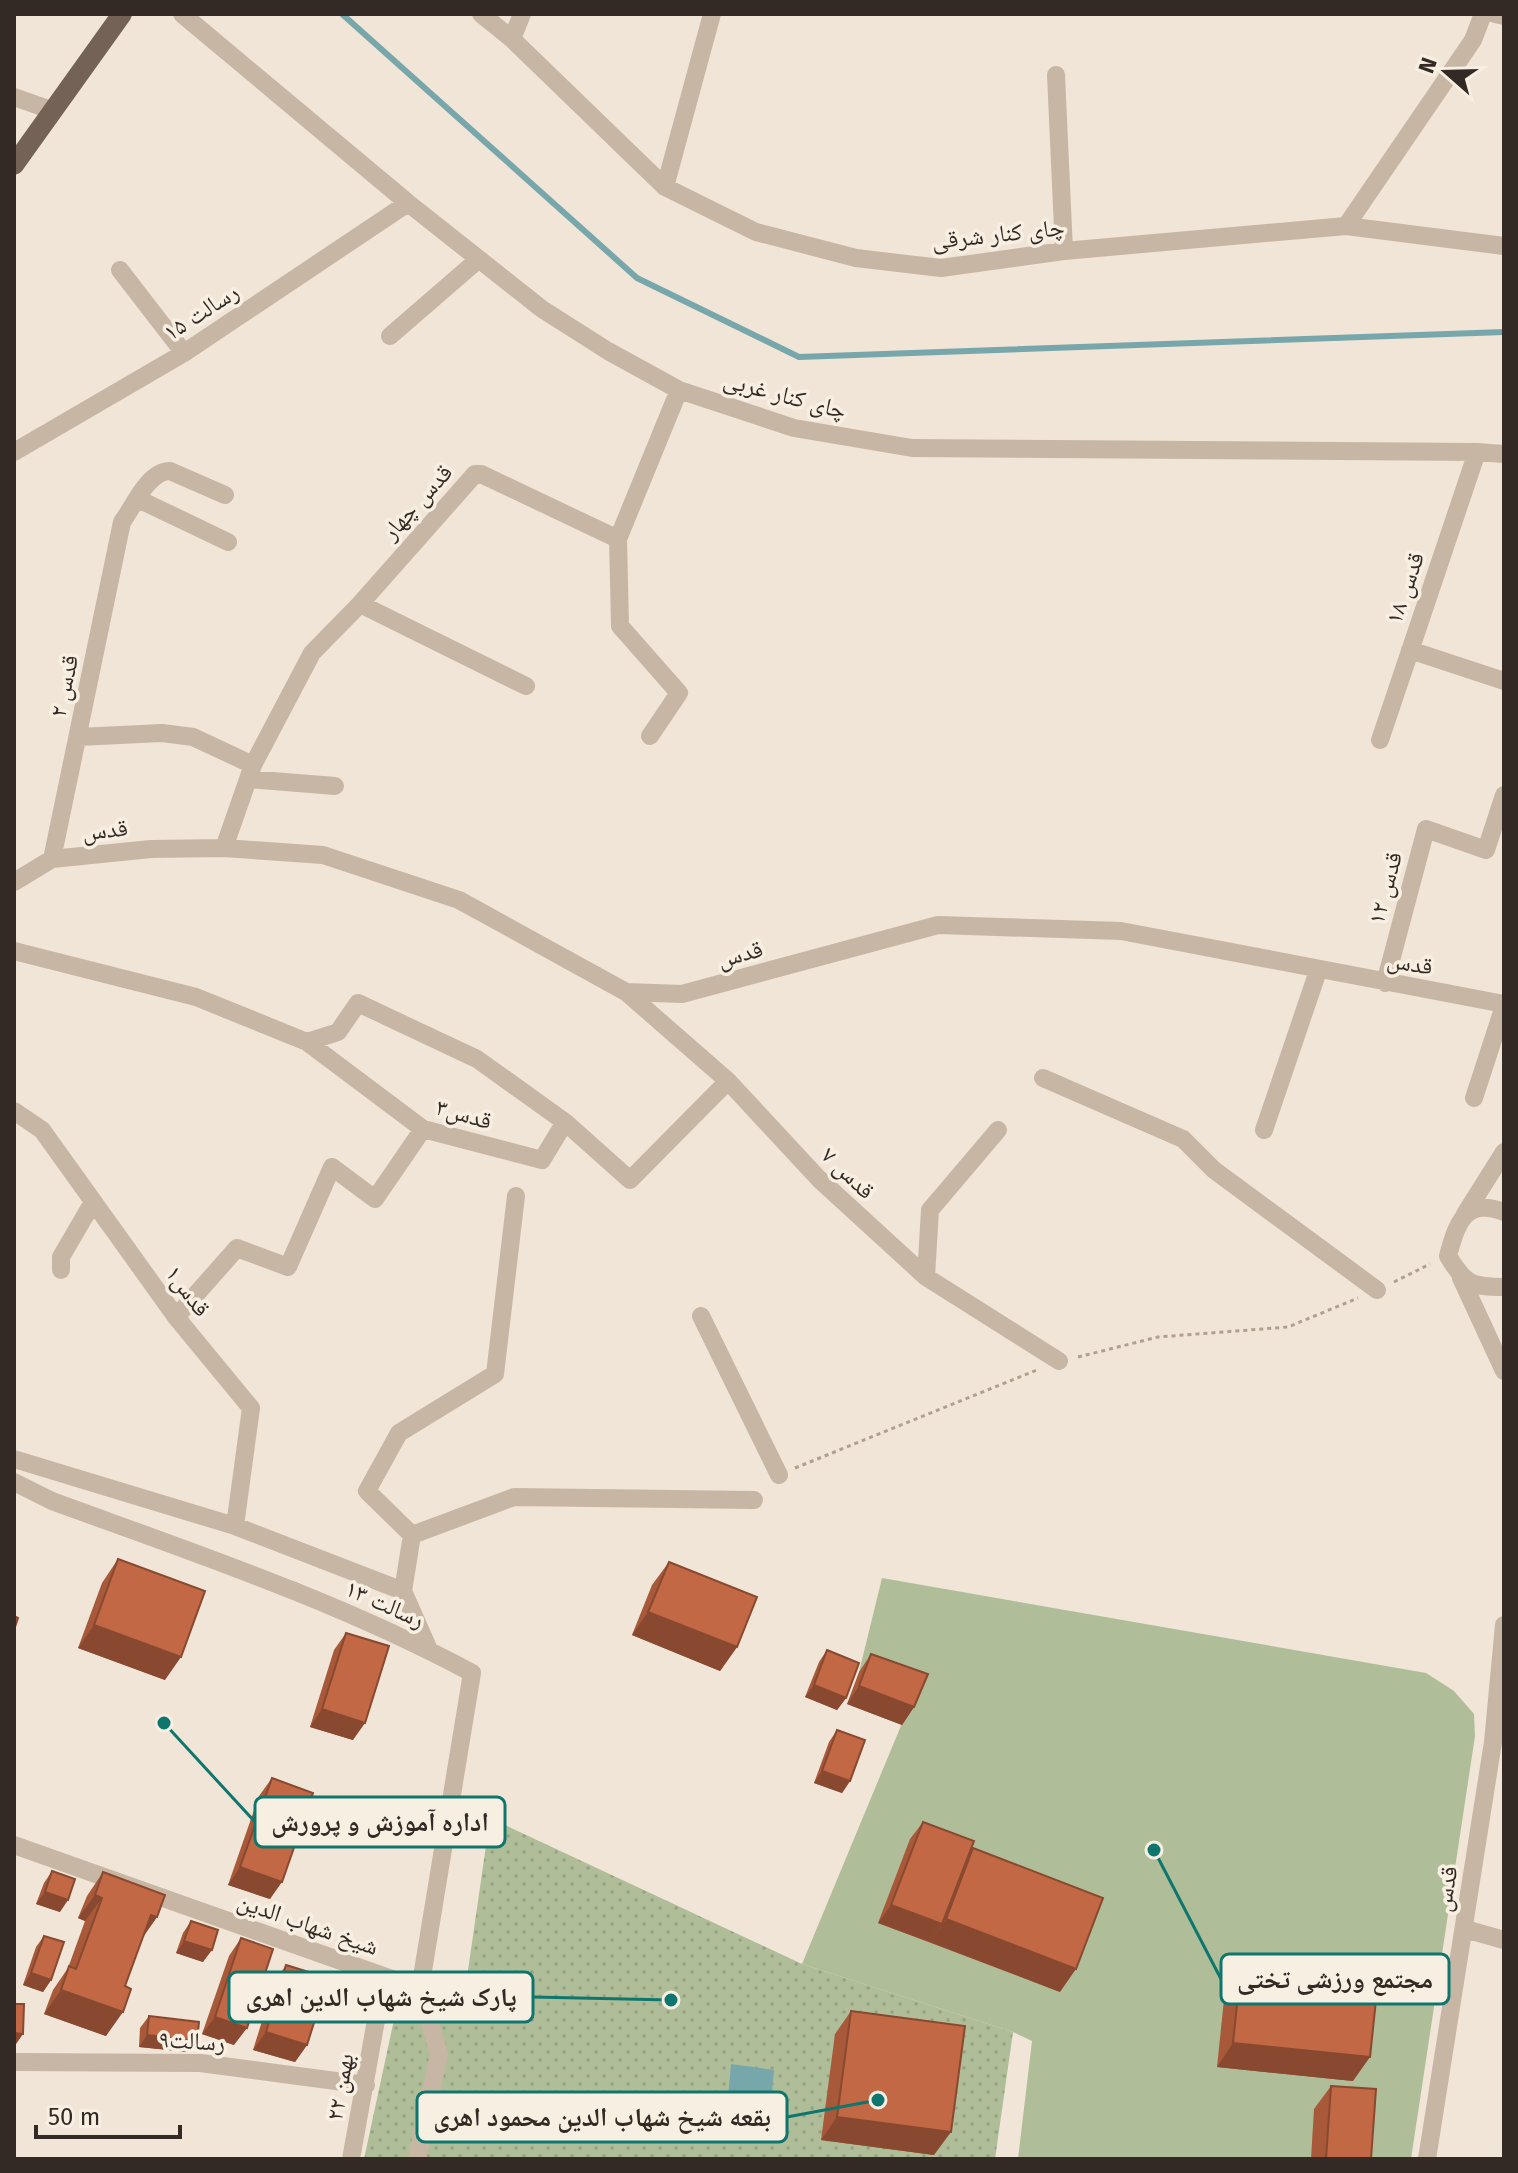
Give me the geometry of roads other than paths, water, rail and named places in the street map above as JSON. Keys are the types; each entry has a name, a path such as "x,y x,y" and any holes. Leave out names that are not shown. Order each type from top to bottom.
{"main road":[{"path":"14,165 122,14"}],"street":[{"name":"چای کنار غربی","path":"182,14 408,203 542,309 608,351 679,390 794,428 912,448 1504,454"},
{"name":"چای کنار شرقی","path":"481,14 512,39 665,187 756,232 856,258 941,268 1064,251 1346,226 1504,246"},
{"path":"512,39 522,14"},
{"path":"665,187 712,14"},
{"path":"1346,226 1473,40 1483,14"},
{"path":"1495,14 1504,16"},
{"path":"1056,75 1064,251"},
{"path":"14,97 51,110"},
{"name":"رسالت ۱۵","path":"14,452 184,353 408,203"},
{"path":"390,336 479,259"},
{"path":"120,270 184,353"},
{"path":"650,736 679,693 620,626 618,539 679,390"},
{"name":"قدس ۱۸","path":"1380,740 1477,452"},
{"path":"225,495 170,471 160,471 138,499 228,542"},
{"name":"قدس چهار","path":"224,848 251,772 312,653 360,604 475,474 481,474 618,539"},
{"name":"قدس ۲","path":"52,859 122,522 138,499"},
{"path":"360,604 526,686"},
{"path":"1410,650 1504,681"},
{"path":"78,737 162,733 193,737 251,772 335,786"},
{"name":"قدس ۱۲","path":"1385,983 1426,829 1486,850 1504,795"},
{"name":"قدس","path":"14,882 52,859 151,849 224,848 323,855 459,900 626,992 682,994 938,925 1121,931 1504,1005"},
{"name":"قدس۳","path":"14,951 196,997 307,1042 423,1129 542,1160 565,1122"},
{"path":"1264,1130 1318,971"},
{"name":"قدس ۷","path":"626,992 728,1081 819,1179 926,1277 1059,1361"},
{"name":"قدس۳","path":"307,1042 338,1032 358,1003 477,1059 565,1122 630,1180 728,1081"},
{"path":"1474,1098 1504,1005"},
{"path":"1043,1078 1183,1139 1214,1170 1377,1290"},
{"name":"قدس۱","path":"14,1111 42,1130 176,1317 251,1408 235,1526"},
{"path":"176,1317 237,1248 288,1267 332,1167 375,1199 423,1129"},
{"path":"926,1277 930,1210 998,1130"},
{"path":"1504,1152 1456,1228 1448,1256 1504,1371"},
{"path":"412,1535 367,1491 399,1433 495,1374 516,1196"},
{"path":"61,1270 61,1257 93,1202"},
{"path":"1456,1228 1472,1209 1487,1206 1504,1212"},
{"path":"1461,1278 1478,1287 1504,1287"},
{"path":"701,1316 779,1475"},
{"name":"رسالت ۱۳","path":"14,1459 235,1526 403,1591 429,1650"},
{"name":"رسالت ۱۳","path":"14,1482 52,1501 293,1588 429,1650"},
{"path":"412,1535 514,1497 754,1500"},
{"path":"403,1591 412,1535"},
{"name":"قدس","path":"1427,2159 1498,1744 1504,1625"},
{"path":"417,2159 439,2054 420,1989 472,1673 429,1650"},
{"name":"شیخ شهاب الدین","path":"14,1845 420,1989"},
{"path":"1465,1929 1504,1940"},
{"name":"۲۲ بهمن","path":"351,2159 384,1976"},
{"name":"رسالت۹","path":"14,2062 200,2063 366,2085"}],"water":[{"path":"731,2064 774,2070 768,2133 725,2130"}],"waterway":[{"path":"342,14 637,278 799,357 1504,332"}],"place":[{"name":"اداره آموزش و پرورش","path":"164,1723"},
{"name":"مجتمع ورزشی تختی","path":"1154,1850"},
{"name":"پارک شیخ شهاب الدین اهری","path":"671,2000"},
{"name":"بقعه شیخ شهاب الدین محمود اهرى","path":"878,2100"}]}
